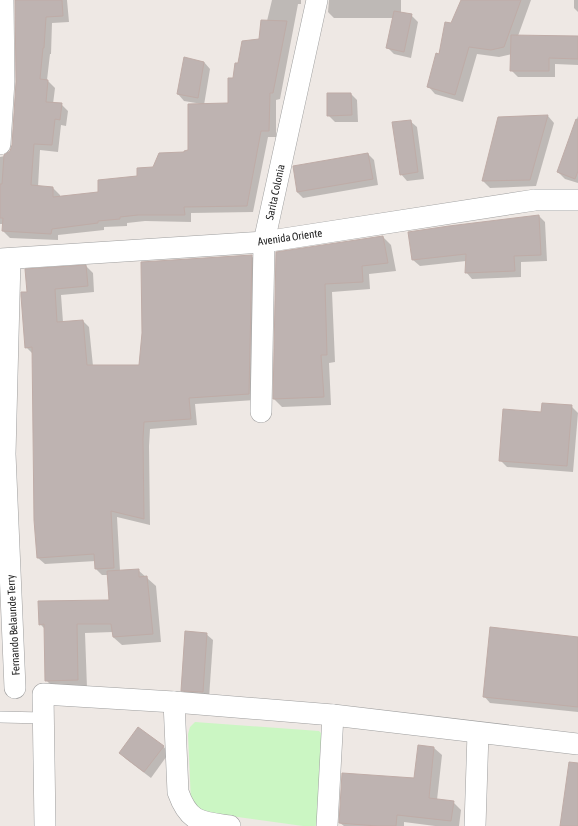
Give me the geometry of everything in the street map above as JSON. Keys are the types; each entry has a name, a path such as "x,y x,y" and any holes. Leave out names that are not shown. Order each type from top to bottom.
{"street":[{"path":"0,144 4,81 3,0"},
{"name":"Sarita Colonia","path":"261,412 264,242 317,0"},
{"name":"Avenida Oriente","path":"5,259 264,242 535,200 578,200"},
{"name":"Fernando Belaunde Terry","path":"5,259 2,454 8,687"},
{"path":"8,687 43,694 174,702 333,715 578,744"},
{"path":"43,694 46,826"},
{"path":"174,702 178,792 182,803 192,816 199,821 230,826"},
{"path":"327,826 333,715"},
{"path":"475,826 478,733"}],"lane":[{"path":"0,717 44,718"}],"green space":[{"path":"195,722 319,731 324,736 320,824 315,826 303,826 201,812 191,802 188,734 190,727"}],"building":[{"path":"15,0 62,0 63,16 46,17 40,79 48,80 46,102 62,103 60,120 55,119 52,145 34,144 31,185 53,187 53,197 98,192 98,180 137,176 137,168 153,167 159,153 184,152 188,150 188,104 228,103 228,78 233,78 235,63 238,63 242,41 259,39 261,20 287,21 273,93 270,93 269,131 261,131 247,206 184,207 185,215 138,215 120,217 120,219 98,221 98,223 52,229 51,234 2,231 3,218 0,218 0,184 2,184 4,155 10,151 12,145 16,82"},
{"path":"461,0 521,0 504,47 491,50 469,47 455,95 427,87 436,53 439,54 445,22 451,23"},
{"path":"394,11 412,14 404,52 386,48"},
{"path":"511,35 578,36 578,59 549,58 549,71 510,71"},
{"path":"184,57 204,62 198,98 177,94"},
{"path":"327,93 351,93 352,115 327,116"},
{"path":"548,115 530,180 482,181 498,117"},
{"path":"576,119 578,120 578,171 575,179 557,172"},
{"path":"411,120 418,172 400,175 392,122"},
{"path":"368,153 373,179 297,192 293,166"},
{"path":"539,215 541,255 514,256 515,271 465,273 466,254 412,260 408,232"},
{"path":"383,236 388,263 362,266 363,282 325,284 327,355 321,355 324,397 273,399 276,252"},
{"path":"252,255 249,394 189,398 191,419 144,422 144,519 111,511 114,568 95,569 94,554 37,558 34,520 32,347 25,348 21,296 21,292 27,292 25,269 86,265 88,286 55,289 57,322 83,320 87,365 139,365 142,333 141,262"},
{"path":"542,403 572,405 567,466 499,461 503,409 541,412"},
{"path":"139,569 139,577 147,576 153,634 113,637 111,624 77,624 78,680 45,681 44,624 39,625 38,601 109,600 107,571"},
{"path":"490,627 578,637 578,707 483,697"},
{"path":"185,631 207,633 203,692 181,691"},
{"path":"138,727 164,746 144,772 119,753"},
{"path":"418,745 434,747 429,798 454,801 451,821 397,815 396,826 339,823 342,773 414,778"},
{"path":"569,762 578,763 578,826 560,826"}]}
